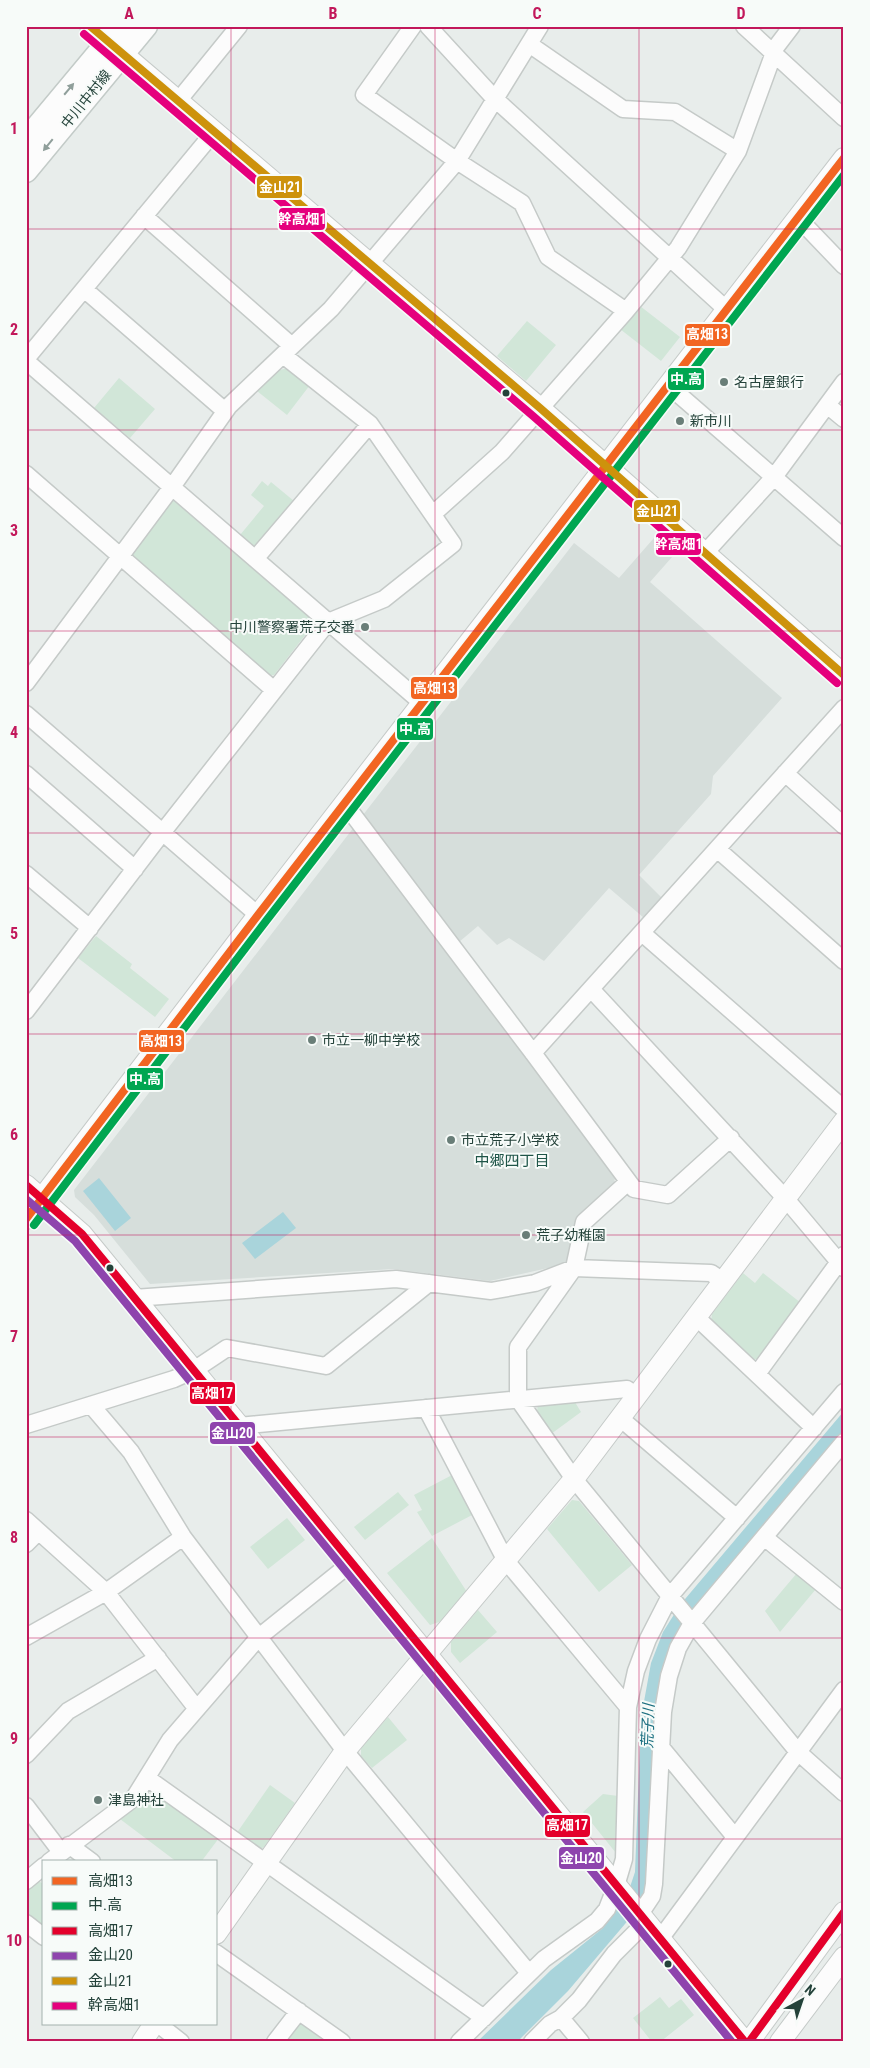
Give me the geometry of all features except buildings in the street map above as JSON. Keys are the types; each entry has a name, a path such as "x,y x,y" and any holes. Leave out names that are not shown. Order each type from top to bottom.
{"main road":[{"name":"中川中村線","path":"26,140 117,41 146,26"},
{"name":"中川中村線","path":"26,171 117,41"}],"street":[{"path":"90,26 117,41 178,101 540,408 844,675"},
{"path":"178,101 239,26"},
{"path":"413,26 364,95 457,161 522,202 548,257 626,311"},
{"path":"428,26 494,98 727,310"},
{"path":"26,683 172,487 225,411 331,309 457,161 540,26"},
{"path":"744,26 844,118"},
{"path":"433,514 502,452 670,258 738,151 776,47 792,26"},
{"path":"529,44 623,109 674,112 738,151"},
{"path":"214,132 26,360 422,704"},
{"path":"26,1219 258,915 607,467 844,158"},
{"path":"26,1011 162,833 328,622 384,599 452,544 370,424 287,351 144,216"},
{"path":"798,218 844,266"},
{"path":"84,289 225,411"},
{"path":"705,553 774,477 844,382"},
{"path":"669,386 844,538"},
{"path":"827,405 844,420"},
{"path":"256,559 370,424"},
{"path":"26,474 274,690"},
{"path":"534,1053 844,708"},
{"path":"26,714 258,915"},
{"path":"26,774 135,869"},
{"path":"785,774 844,826"},
{"path":"344,804 534,1053 634,1189 668,1195 731,1138"},
{"path":"717,849 844,961"},
{"path":"26,874 90,928"},
{"path":"642,933 844,1109"},
{"path":"591,989 731,1138 842,1262 757,1374"},
{"path":"218,1931 345,1752 574,1479 844,1122"},
{"path":"628,1182 584,1222 574,1268 518,1346 518,1398 574,1479 798,1752 844,1793"},
{"path":"26,1185 82,1234 426,1655 747,2042 844,1912"},
{"path":"134,1298 396,1279 491,1291 535,1283 574,1268 712,1273 723,1281"},
{"path":"26,1425 92,1405 194,1370 227,1348 326,1366 429,1283"},
{"path":"696,1317 814,1428"},
{"path":"239,1426 627,1389 637,1396"},
{"path":"459,2042 544,1959 597,1921 620,1890 624,1859 628,1706 636,1671 648,1639 673,1600 737,1518 844,1392"},
{"path":"92,1405 131,1452 183,1537 345,1752 529,1973"},
{"path":"426,1408 506,1561 628,1706"},
{"path":"620,1418 737,1518"},
{"path":"532,2042 579,2000 643,1918 652,1896 663,1712 669,1676 678,1648 691,1621 842,1449"},
{"path":"26,1520 106,1592 197,1709"},
{"path":"26,1544 38,1532"},
{"path":"26,1636 106,1592 183,1537"},
{"path":"764,1537 844,1602"},
{"path":"60,1853 134,1798 170,1740 259,1637 351,1563"},
{"path":"26,1755 68,1711 158,1658"},
{"path":"660,1939 844,1690"},
{"path":"660,1746 735,1837"},
{"path":"147,1778 484,2018"},
{"path":"26,1806 60,1853 85,1860"},
{"path":"26,1881 42,1868"},
{"path":"26,1923 42,1935"},
{"path":"218,1954 342,2042"},
{"path":"780,2042 844,1957"},
{"path":"275,2042 299,2012"},
{"path":"561,2018 581,2042"},
{"path":"142,2042 153,2026"},
{"path":"161,2026 181,2042"}],"shaded area":[{"path":"660,531 680,548 650,582 782,698 713,776 711,794 639,875 662,898 644,918 609,888 544,961 509,938 497,945 478,926 459,942 363,815 574,543 619,578"},
{"path":"354,827 615,1177 614,1184 577,1218 566,1264 490,1281 393,1269 150,1284 94,1215 75,1197 74,1190"}],"green space":[{"path":"640,306 680,337 661,361 620,329"},
{"path":"527,321 556,345 526,381 497,356"},
{"path":"288,368 310,385 287,415 257,391 280,370"},
{"path":"119,378 155,409 130,438 94,408"},
{"path":"262,481 268,486 271,482 294,501 258,545 252,546 240,535 264,506 251,495"},
{"path":"173,500 312,619 313,625 274,675 268,676 134,559 132,552"},
{"path":"96,936 132,964 130,968 169,999 155,1017 78,958"},
{"path":"743,1273 755,1283 763,1273 801,1303 761,1358 752,1360 711,1322 712,1314"},
{"path":"573,1399 581,1412 551,1434 537,1413 538,1402"},
{"path":"454,1474 474,1514 432,1536 417,1512 422,1510 414,1495"},
{"path":"398,1492 409,1505 365,1540 354,1527"},
{"path":"572,1500 579,1501 632,1565 599,1592 547,1529"},
{"path":"287,1518 305,1540 268,1569 250,1547"},
{"path":"432,1538 467,1592 442,1621 430,1625 387,1573"},
{"path":"797,1573 816,1589 780,1632 765,1611"},
{"path":"478,1610 497,1632 460,1663 451,1652 451,1642"},
{"path":"388,1717 407,1740 372,1768 361,1756 361,1748"},
{"path":"270,1785 295,1803 264,1847 258,1850 236,1834"},
{"path":"154,1793 219,1838 202,1860 174,1860 120,1819 140,1805 147,1794"},
{"path":"603,1794 618,1796 616,1853 583,1812"},
{"path":"39,1881 42,1883 42,1926 26,1914 26,1892"},
{"path":"660,1997 669,2008 681,1999 694,2015 660,2042 652,2042 633,2018"},
{"path":"302,2022 329,2042 281,2042 295,2025"}],"water":[{"path":"99,1178 131,1218 115,1231 83,1191"},
{"path":"283,1212 296,1228 255,1259 242,1243"},
{"name":"荒子川","path":"844,1411 844,1430 688,1617 666,1656 657,1693 648,1880 642,1904 568,1991 517,2042 477,2042 551,1970 603,1928 628,1893 635,1872 641,1718 651,1663 663,1632 680,1605"}],"transit line":[{"name":"金山21","path":"90,26 540,408 844,675"},
{"name":"幹高畑1","path":"84,34 533,416 837,683"},
{"name":"高畑13","path":"26,1219 258,915 844,158"},
{"name":"中.高","path":"34,1225 266,921 844,175"},
{"name":"高畑17","path":"26,1185 82,1234 745,2042"},
{"name":"金山20","path":"26,1199 75,1241 732,2042"},
{"name":"高畑17","path":"749,2042 844,1912"}],"place":[{"name":"名古屋銀行","path":"724,382"},
{"name":"新市川","path":"680,421"},
{"name":"中川警察署荒子交番","path":"365,627"},
{"name":"市立一柳中学校","path":"312,1040"},
{"name":"市立荒子小学校","path":"451,1140"},
{"name":"荒子幼稚園","path":"526,1235"},
{"name":"津島神社","path":"98,1800"}],"district":[{"name":"中郷四丁目","path":"512,1161"}]}
